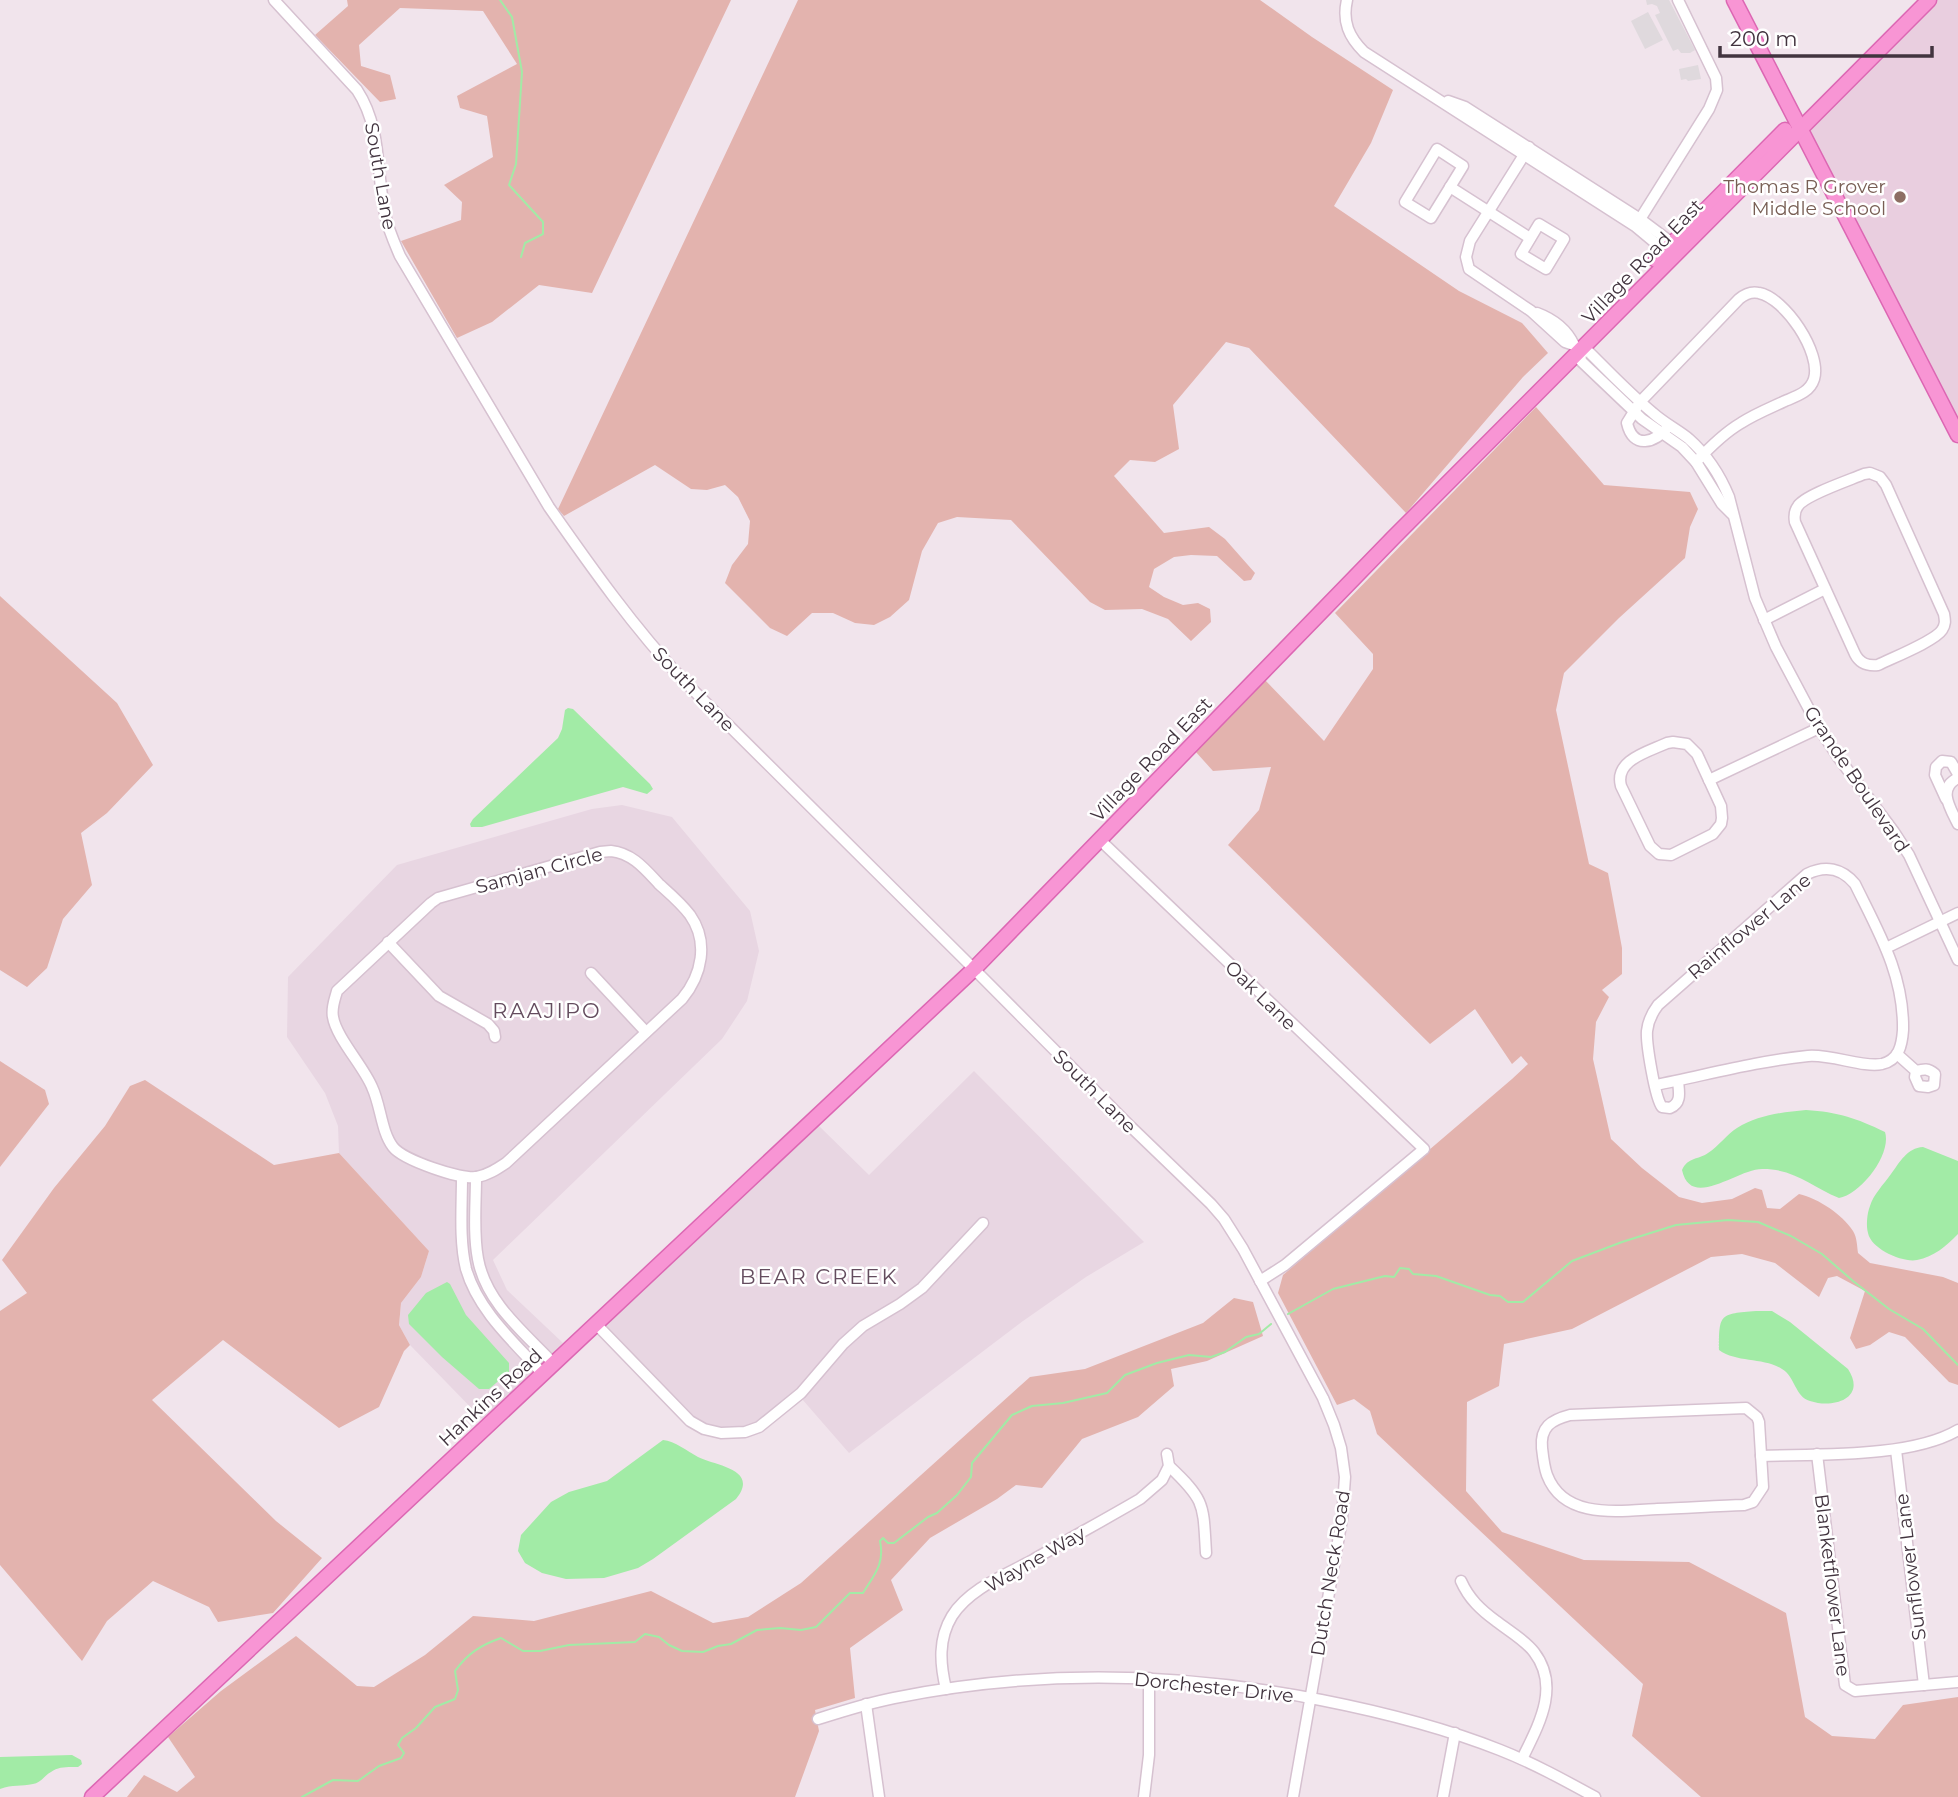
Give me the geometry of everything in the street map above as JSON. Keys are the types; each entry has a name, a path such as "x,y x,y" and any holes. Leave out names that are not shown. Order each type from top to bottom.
{"main road":[{"path":"1734,0 1958,435"},
{"name":"Village Road East","path":"1798,124 1916,0"},
{"name":"Village Road East","path":"915,1025 974,969 1413,518 1573,346 1798,124 1929,0"},
{"name":"Hankins Road","path":"92,1797 915,1025"}],"street":[{"name":"South Lane","path":"274,0 357,90 363,100 374,127 384,212 400,256 543,496 646,638 684,681 1131,1128 1211,1204 1234,1233 1260,1281"},
{"path":"1347,0 1346,24 1350,36 1364,52 1429,93 1465,107 1526,151 1638,223 1670,250"},
{"path":"1638,223 1709,109 1717,90 1716,78 1678,0"},
{"path":"1437,149 1463,166 1450,187 1430,218 1405,202 1437,149"},
{"name":"Grande Boulevard","path":"1526,151 1466,249 1469,269 1531,311 1561,327 1569,335 1581,361 1666,429 1682,447 1700,458 1723,482 1755,598 1791,678 1838,757 1894,832 1920,876 1958,960"},
{"path":"1450,187 1530,238"},
{"path":"1666,429 1651,441 1645,442 1635,438 1628,423 1637,406 1742,296 1759,293 1777,303 1797,325 1810,348 1816,370 1812,383 1803,393 1740,423 1700,458"},
{"path":"1864,474 1875,474 1886,485 1944,614 1944,625 1935,637 1878,665 1866,665 1855,654 1825,589 1795,522 1795,510 1806,499 1864,474"},
{"path":"1764,620 1825,589"},
{"path":"1709,780 1819,727"},
{"path":"1673,742 1687,744 1693,748 1709,780 1722,811 1723,818 1718,829 1675,853 1665,855 1659,854 1650,846 1621,786 1620,771 1628,762 1673,742"},
{"path":"1946,799 1946,788 1958,776 1954,765 1942,761 1936,766 1935,775 1946,799 1958,824"},
{"name":"Oak Lane","path":"1100,840 1424,1149 1285,1265 1260,1281"},
{"name":"Samjan Circle","path":"600,852 620,852 638,862 684,908 697,928 701,942 700,965 690,989 646,1032 506,1163 486,1174 462,1177 402,1156 394,1149 372,1087 332,1016 337,991 438,898 600,852"},
{"name":"Rainflower Lane","path":"1678,1081 1679,1099 1674,1107 1662,1107 1647,1039 1652,1013 1807,874 1821,869 1837,870 1855,884 1886,947 1895,970 1902,1004 1902,1041 1897,1054"},
{"path":"1886,947 1958,913"},
{"path":"388,943 439,996 488,1024 495,1037"},
{"path":"591,973 646,1032"},
{"path":"1655,1085 1810,1056 1836,1057 1874,1065 1887,1062 1897,1054 1916,1071"},
{"path":"462,1177 463,1236 467,1270 491,1316 543,1374"},
{"path":"475,1177 476,1244 483,1277 498,1304 554,1364"},
{"path":"596,1324 690,1421 704,1429 721,1433 745,1432 759,1427 801,1393 843,1344 863,1326 922,1287 983,1223"},
{"name":"Dutch Neck Road","path":"1260,1281 1330,1414 1338,1436 1345,1491 1293,1797"},
{"path":"506,1333 516,1324"},
{"path":"1746,1408 1757,1417 1761,1456 1763,1487 1753,1502 1744,1505 1605,1512 1582,1508 1556,1490 1547,1475 1542,1443 1545,1429 1555,1419 1570,1415 1746,1408"},
{"path":"1761,1456 1896,1450 1937,1440 1958,1430"},
{"name":"Sunflower Lane","path":"1896,1450 1924,1685"},
{"path":"1167,1454 1169,1466 1191,1487 1200,1501 1206,1553"},
{"name":"Blanketflower Lane","path":"1817,1454 1845,1685 1855,1691 1958,1682"},
{"name":"Wayne Way","path":"946,1689 941,1662 942,1644 951,1617 960,1605 986,1586 1140,1499 1157,1486 1169,1466"},
{"path":"1461,1581 1479,1608 1527,1645 1544,1671 1547,1691 1544,1712 1522,1759"},
{"name":"Dorchester Drive","path":"818,1719 894,1698 993,1682 1108,1677 1225,1684 1310,1698 1403,1718 1522,1759 1595,1797"},
{"path":"1144,1797 1149,1755 1149,1678"},
{"path":"866,1704 879,1797"},
{"path":"1443,1797 1455,1734"}],"shaded area":[{"path":"347,0 731,0 592,293 539,285 492,322 457,338 401,241 461,220 462,202 444,185 493,157 487,116 460,108 457,96 517,64 483,11 400,8 359,45 361,66 390,75 396,99 380,102 315,35 348,6"},
{"path":"798,0 1260,0 1393,90 1371,143 1334,206 1459,291 1522,323 1548,353 1523,377 1406,513 1249,348 1226,342 1173,405 1179,449 1155,462 1130,460 1114,476 1164,533 1209,527 1225,539 1255,573 1251,580 1244,581 1217,556 1174,557 1154,569 1149,587 1183,605 1198,603 1210,609 1211,622 1191,641 1168,619 1142,609 1105,610 1090,602 1011,520 957,517 938,523 922,551 909,600 890,617 874,625 855,623 833,613 812,613 787,636 770,628 725,583 732,565 748,544 750,521 738,497 725,485 707,490 691,489 655,465 564,516 558,509"},
{"path":"1646,0 1669,0 1695,50 1690,53 1681,53 1678,49 1673,51 1655,15 1660,13 1657,6 1647,5"},
{"name":"Thomas R Grover Middle School","path":"1933,0 1958,0 1958,421 1872,259 1810,130"},
{"path":"1648,12 1663,40 1645,49 1631,21"},
{"path":"1698,65 1701,79 1681,80 1679,69"},
{"path":"1536,407 1604,485 1690,492 1698,509 1690,527 1685,558 1564,673 1556,710 1589,864 1608,873 1622,948 1622,974 1602,990 1609,997 1596,1022 1593,1059 1611,1139 1679,1197 1702,1203 1732,1199 1755,1188 1762,1190 1767,1208 1780,1209 1799,1194 1807,1196 1843,1219 1854,1233 1858,1253 1870,1263 1943,1277 1958,1283 1958,1385 1949,1382 1905,1337 1889,1332 1870,1345 1856,1349 1850,1338 1865,1291 1837,1276 1828,1278 1819,1297 1775,1263 1742,1254 1711,1257 1572,1329 1504,1344 1499,1386 1467,1402 1466,1491 1502,1532 1584,1560 1689,1562 1786,1613 1805,1717 1832,1736 1875,1739 1903,1705 1958,1697 1958,1797 1701,1797 1632,1736 1643,1684 1377,1434 1370,1411 1354,1399 1337,1405 1278,1293 1283,1275 1528,1064 1521,1056 1512,1064 1475,1009 1430,1044 1228,845 1259,810 1271,767 1213,771 1195,751 1264,679 1324,741 1373,669 1373,654 1335,613"},
{"path":"0,596 117,703 153,765 107,813 81,833 92,885 63,919 47,968 27,987 0,970"},
{"path":"573,709 653,789 647,794 623,787 482,827 471,827 473,819 558,738 565,710"},
{"path":"622,805 672,817 750,911 759,951 747,1001 722,1039 493,1260 507,1290 563,1343 484,1421 410,1345 399,1325 401,1303 421,1277 429,1251 339,1153 338,1126 325,1093 287,1037 288,977 397,865 592,809"},
{"path":"0,1061 45,1090 49,1104 0,1167"},
{"path":"974,1071 1144,1242 1086,1277 1023,1321 849,1453 795,1391 766,1417 751,1425 725,1429 708,1425 694,1416 604,1325 817,1124 869,1175"},
{"path":"145,1080 274,1165 339,1153 429,1251 421,1277 401,1303 399,1325 410,1345 404,1351 379,1407 339,1428 223,1340 152,1400 276,1521 322,1558 273,1613 218,1622 209,1607 153,1581 107,1621 82,1661 0,1565 0,1311 27,1293 2,1260 54,1188 105,1126 130,1086"},
{"path":"1806,1110 1847,1116 1885,1132 1884,1151 1873,1172 1848,1195 1839,1198 1794,1175 1763,1169 1705,1187 1695,1187 1687,1182 1682,1170 1687,1163 1708,1153 1737,1128 1762,1117"},
{"path":"1923,1147 1958,1161 1958,1234 1934,1254 1911,1260 1888,1254 1875,1244 1868,1233 1867,1220 1874,1198 1901,1160 1913,1150"},
{"path":"447,1282 466,1315 509,1363 509,1372 489,1389 479,1389 409,1324 408,1315 426,1293"},
{"path":"1234,1298 1253,1302 1263,1336 1207,1361 1171,1369 1174,1386 1138,1417 1082,1439 1042,1488 1016,1485 930,1538 891,1580 903,1610 850,1648 855,1698 815,1710 819,1731 795,1797 127,1797 144,1775 177,1792 195,1777 168,1737 221,1691 296,1636 357,1686 374,1687 425,1655 473,1616 534,1621 651,1591 713,1623 748,1617 801,1583 1030,1377 1085,1369 1203,1323"},
{"path":"1772,1311 1790,1322 1848,1369 1853,1379 1851,1394 1838,1402 1810,1401 1801,1395 1790,1376 1775,1365 1734,1357 1719,1350 1721,1322 1724,1318 1735,1313"},
{"path":"663,1440 733,1470 743,1481 736,1499 638,1568 604,1578 566,1579 542,1573 525,1563 518,1551 521,1535 551,1502 569,1492 607,1481"},
{"path":"72,1755 81,1760 82,1764 78,1767 57,1769 36,1783 0,1789 0,1757"}],"waterway":[{"path":"500,0 512,17 522,72 516,164 509,185 543,222 543,234 525,243 521,257"},
{"path":"1288,1314 1333,1289 1385,1276 1394,1277 1400,1268 1409,1269 1413,1274 1436,1276 1500,1296 1508,1302 1523,1302 1572,1261 1622,1242 1676,1225 1728,1220 1758,1222 1791,1236 1822,1254 1889,1309 1923,1329 1958,1365"},
{"path":"302,1797 333,1780 358,1781 379,1766 401,1758 404,1753 398,1745 402,1738 416,1728 435,1707 455,1699 458,1690 455,1671 475,1650 501,1638 523,1651 540,1651 569,1645 635,1642 645,1634 659,1637 682,1651 703,1652 731,1644 757,1630 801,1630 816,1627 850,1593 863,1593 880,1563 880,1541 883,1538 888,1543 894,1543 937,1513 957,1495 971,1477 972,1463 1012,1415 1032,1406 1063,1403 1107,1393 1125,1375 1157,1363 1189,1355 1211,1357 1225,1352 1246,1337 1259,1334 1271,1324"}],"place":[{"name":"Thomas R Grover Middle School","path":"1900,197"}],"district":[{"name":"RAAJIPO","path":"547,1011"},
{"name":"BEAR CREEK","path":"819,1277"}]}
